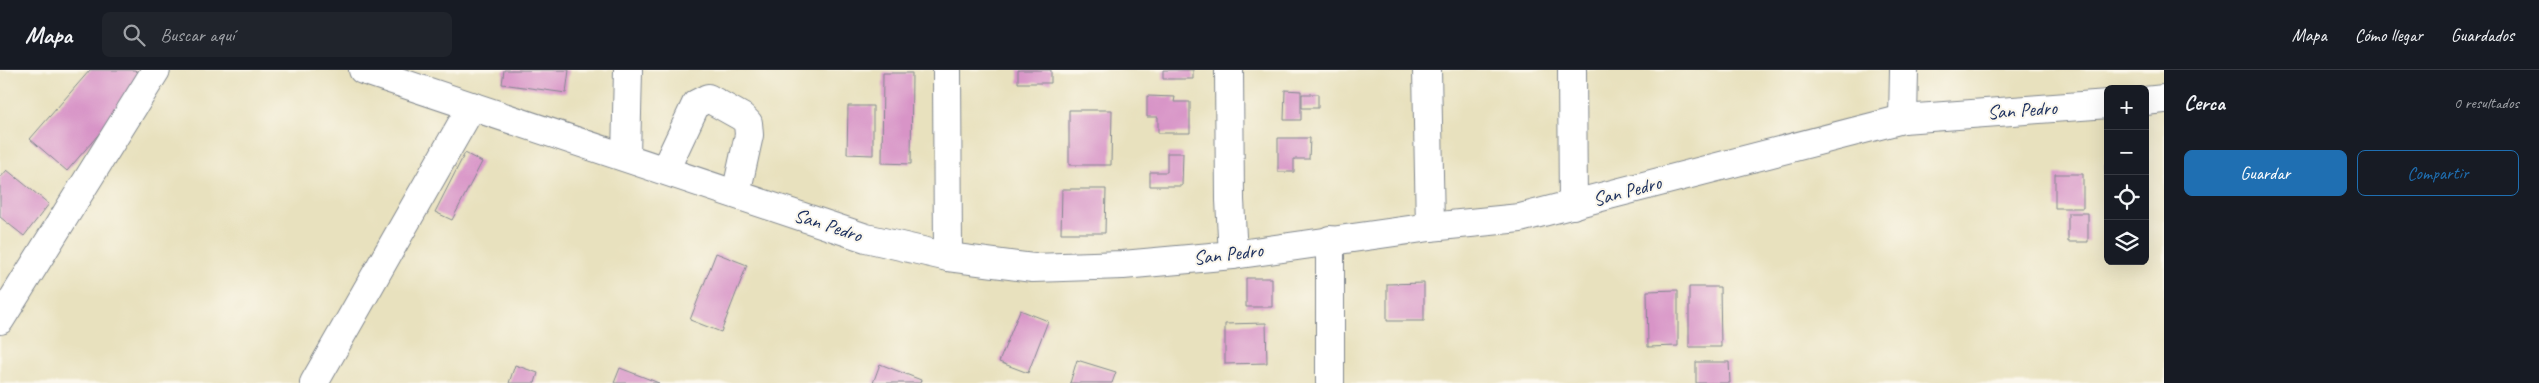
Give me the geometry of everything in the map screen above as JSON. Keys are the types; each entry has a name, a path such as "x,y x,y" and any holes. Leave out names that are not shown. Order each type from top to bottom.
{"main road":[{"path":"0,320 156,70"},
{"name":"San Pedro","path":"363,70 626,156 866,238 948,257 1033,268 1123,265 1233,255 1430,227 1520,218 1903,119 2104,104"},
{"path":"626,156 628,70"},
{"path":"947,70 948,257"},
{"path":"1229,70 1230,200 1233,255"},
{"path":"1428,70 1430,227"},
{"path":"1572,70 1574,205"},
{"path":"1903,119 1904,70"},
{"path":"665,170 696,104 708,98 742,116 748,122 749,135 736,194"},
{"path":"2149,101 2164,99"},
{"path":"314,383 472,106"},
{"path":"1330,240 1330,383"}],"building":[{"path":"90,70 135,70 146,79 67,171 30,139"},
{"path":"504,70 569,70 566,93 502,84"},
{"path":"1018,70 1051,70 1051,83 1018,83"},
{"path":"1163,70 1193,70 1193,79 1163,79"},
{"path":"883,73 912,73 911,164 882,163"},
{"path":"1285,90 1301,91 1301,120 1284,120"},
{"path":"1302,94 1318,94 1318,108 1302,108"},
{"path":"1147,96 1175,97 1174,102 1190,102 1190,133 1158,133 1158,117 1147,117"},
{"path":"848,106 873,106 873,155 847,154"},
{"path":"1069,110 1112,110 1111,165 1069,165"},
{"path":"1278,138 1310,138 1309,159 1294,159 1294,172 1278,172"},
{"path":"465,153 482,162 452,220 435,212"},
{"path":"1167,153 1183,153 1182,186 1150,186 1150,172 1167,172"},
{"path":"7,170 49,204 24,236 0,217 0,178"},
{"path":"2055,174 2083,174 2083,208 2055,208"},
{"path":"1062,189 1106,189 1105,233 1061,233"},
{"path":"2068,213 2088,213 2088,242 2068,242"},
{"path":"716,253 747,265 721,332 690,320"},
{"path":"1246,278 1272,278 1272,307 1246,307"},
{"path":"1424,283 1424,321 1387,321 1387,284"},
{"path":"1689,287 1720,287 1721,347 1689,347"},
{"path":"1678,290 1678,346 1648,347 1647,291"},
{"path":"1020,310 1048,321 1028,373 999,362"},
{"path":"1266,323 1267,363 1225,364 1225,324"},
{"path":"1077,360 1116,372 1112,383 1070,383"},
{"path":"1696,362 1729,362 1730,383 1696,383"},
{"path":"880,364 921,380 920,383 873,383"},
{"path":"515,365 538,373 535,383 509,383"},
{"path":"620,368 659,383 614,383"}]}
